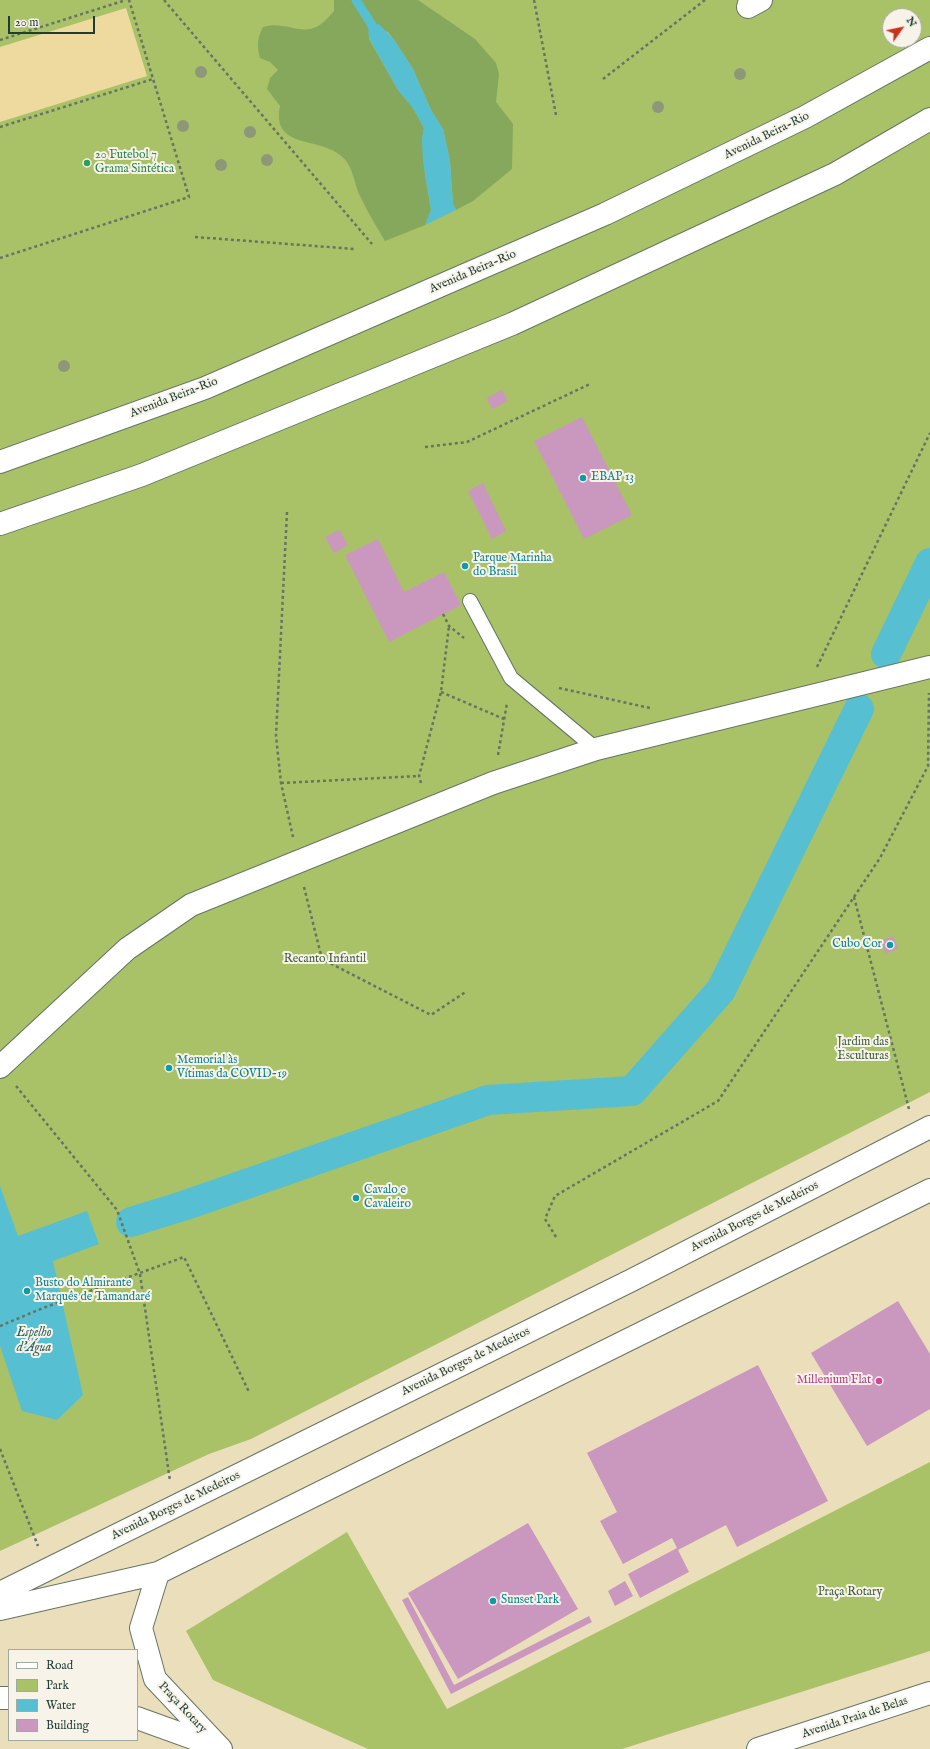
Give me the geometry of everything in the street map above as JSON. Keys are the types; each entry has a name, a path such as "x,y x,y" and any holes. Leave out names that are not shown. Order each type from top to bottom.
{"main road":[{"path":"750,0 748,7 761,0"},
{"name":"Avenida Beira-Rio","path":"0,462 205,388 605,214 805,117 930,48"},
{"path":"0,524 142,474 512,324 835,174 930,120"},
{"path":"0,1067 127,949 191,905 493,783 596,749 930,667"},
{"name":"Avenida Borges de Medeiros","path":"0,1593 632,1280 923,1131"},
{"path":"0,1609 158,1573 930,1190"},
{"name":"Praça Rotary","path":"158,1573 141,1628 155,1680 221,1749"},
{"name":"Avenida Praia de Belas","path":"758,1749 930,1693"},
{"name":"Praça Rotary","path":"138,1718 221,1749"}],"lane":[{"path":"470,601 511,678 596,749"}],"path":[{"path":"0,40 127,0 189,197 0,258"},
{"path":"164,0 372,244"},
{"path":"534,0 556,115"},
{"path":"603,79 705,0"},
{"path":"0,127 153,79"},
{"path":"195,237 355,249"},
{"path":"425,447 467,442 590,384"},
{"path":"802,698 930,433"},
{"path":"287,512 276,736 281,783 298,862 322,959 431,1015 467,991"},
{"path":"443,614 450,626 465,640"},
{"path":"431,808 419,776 441,692 450,626"},
{"path":"556,1237 545,1219 555,1196 718,1101 880,858 928,766 930,667"},
{"path":"493,783 511,678"},
{"path":"555,687 652,708"},
{"path":"441,692 504,719"},
{"path":"281,783 419,776"},
{"path":"854,896 923,1131"},
{"path":"0,1067 117,1210 140,1274 174,1507"},
{"path":"0,1326 78,1295 184,1257 248,1392"},
{"path":"0,1449 47,1570"}],"green space":[{"name":"Parque Marinha do Brasil","path":"0,0 930,0 930,1092 251,1439 209,1454 0,1551"},
{"path":"334,0 418,0 475,39 496,63 499,74 496,102 513,124 512,169 473,201 456,210 453,204 450,161 443,129 431,110 413,69 395,41 388,32 369,27 369,39 398,90 413,108 424,128 422,139 425,174 431,210 425,225 385,241 363,202 351,169 345,159 331,149 289,136 283,129 279,120 280,106 267,89 270,78 278,70 270,62 260,58 259,54 259,38 263,27 278,25 298,29 312,29 322,23 334,11"},
{"name":"Praça Rotary","path":"930,1462 930,1651 622,1749 368,1749 213,1680 186,1631 347,1532 447,1709"}],"sand":[{"path":"126,8 147,76 0,122 0,47"}],"water":[{"path":"379,24 395,41 413,69 431,110 443,129 450,161 453,204 456,210 425,225 431,210 423,162 422,139 424,128 413,108 398,90 369,38 368,27"},
{"name":"Espelho d'Água","path":"0,1186 18,1236 87,1211 99,1244 53,1261 83,1395 57,1420 22,1411 0,1346"}],"building":[{"path":"502,390 508,401 492,409 487,398"},
{"name":"EBAP 13","path":"582,417 632,515 584,539 534,441"},
{"path":"483,483 506,531 492,539 468,491"},
{"path":"339,530 348,545 334,553 325,537"},
{"path":"378,539 404,592 444,572 461,605 389,642 345,555"},
{"name":"Cubo Cor","path":"893,936 898,948 886,954 881,941"},
{"name":"Millenium Flat","path":"898,1301 930,1354 930,1409 867,1446 811,1353"},
{"path":"758,1365 828,1501 737,1547 726,1525 678,1550 689,1572 640,1598 628,1574 677,1548 672,1538 623,1564 600,1521 617,1512 587,1453"},
{"name":"Sunset Park","path":"528,1523 578,1609 458,1679 408,1593"},
{"path":"625,1581 633,1596 615,1606 608,1591"},
{"path":"408,1597 454,1685 589,1616 592,1622 451,1694 402,1600"}],"waterway":[{"path":"356,0 379,36"},
{"path":"886,654 930,563"},
{"path":"131,1222 183,1206 488,1100 632,1091 721,990 859,709"}],"place":[{"name":"20 Futebol 7 Grama Sintética","path":"87,163"},
{"name":"EBAP 13","path":"583,478"},
{"name":"Parque Marinha do Brasil","path":"465,566"},
{"name":"Cubo Cor","path":"890,945"},
{"name":"Memorial às Vítimas da COVID-19","path":"169,1068"},
{"name":"Cavalo e Cavaleiro","path":"356,1198"},
{"name":"Busto do Almirante Marquês de Tamandaré","path":"27,1291"},
{"name":"Millenium Flat","path":"879,1381"},
{"name":"Sunset Park","path":"493,1601"}],"park label":[{"name":"Recanto Infantil","path":"325,960"},
{"name":"Jardim das Esculturas","path":"863,1050"}]}
